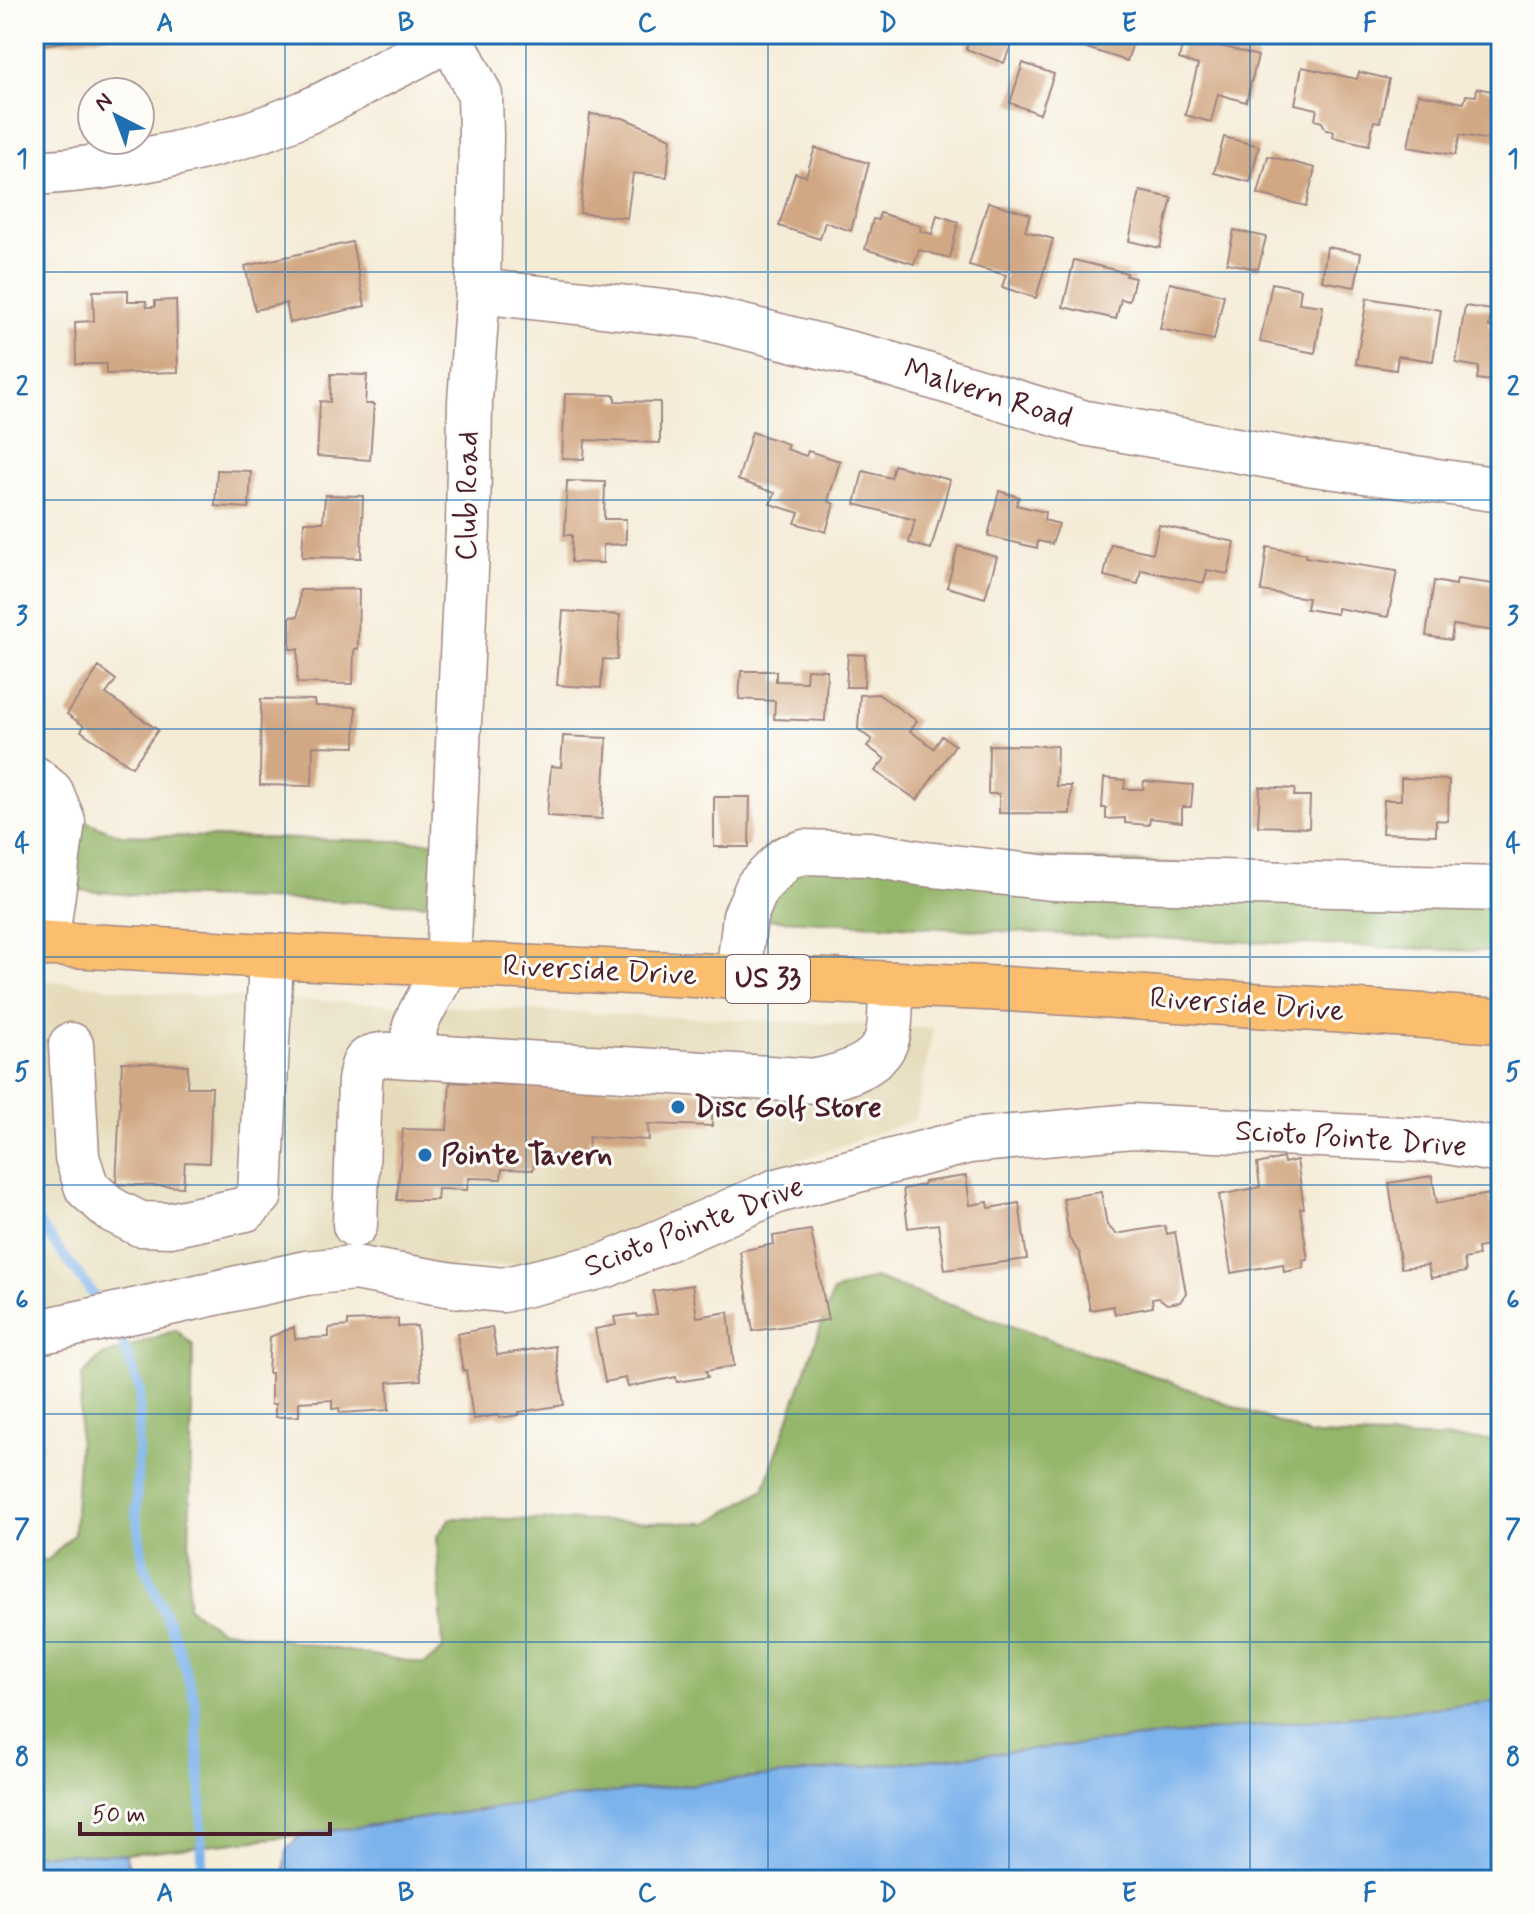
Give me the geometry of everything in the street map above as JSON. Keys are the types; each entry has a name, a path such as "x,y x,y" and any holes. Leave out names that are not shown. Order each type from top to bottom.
{"main road":[{"name":"Riverside Drive","path":"40,943 1007,989 1501,1021"}],"street":[{"path":"34,173 78,171 154,158 231,139 302,114 452,35"},
{"name":"Club Road","path":"448,964 468,527 470,401 478,291 481,136 480,95 452,35"},
{"name":"Malvern Road","path":"478,291 699,316 880,361 1085,423 1314,464 1501,490"},
{"path":"34,778 51,792 63,821 40,943"},
{"path":"738,977 745,916 758,886 786,858 804,852 869,854 925,864 1051,878 1501,889"},
{"path":"71,1045 77,1157 87,1188 112,1210 140,1224 170,1225 246,1209 260,1195 271,956"},
{"path":"430,1057 415,1026 448,964"},
{"path":"355,1225 360,1081 366,1060 374,1055 818,1081 850,1072 881,1051 887,1039 891,985"},
{"name":"Scioto Pointe Drive","path":"49,1330 306,1273 354,1268 503,1290 607,1265 777,1191 969,1141 1132,1126 1443,1141 1501,1151"}],"shaded area":[{"path":"34,979 162,994 933,1028 916,1119 728,1186 593,1247 537,1263 458,1268 34,1311"}],"green space":[{"path":"34,801 120,835 437,842 426,904 133,895 34,886"},
{"path":"940,853 1501,879 1501,952 762,919 777,854"},
{"path":"874,1278 1154,1376 1311,1435 1501,1440 1501,1701 590,1795 301,1835 125,1854 34,1854 34,1560 48,1560 74,1534 82,1376 100,1357 176,1330 193,1345 188,1607 219,1629 425,1664 443,1649 437,1536 450,1518 708,1523 764,1489 833,1292"}],"water":[{"path":"1501,1701 1501,1880 276,1880 284,1876 287,1848 301,1835 590,1795"},
{"path":"34,1854 125,1854 134,1880 34,1880"}],"building":[{"path":"34,34 109,34 109,36 34,46"},
{"path":"971,34 1015,34 1004,63 966,49"},
{"path":"1136,34 1127,61 1074,44 1077,38 1067,35"},
{"path":"1184,36 1258,56 1246,102 1218,94 1211,122 1185,115 1198,65 1179,59"},
{"path":"1023,63 1054,74 1040,114 1010,103"},
{"path":"1302,67 1357,79 1359,72 1389,79 1380,122 1374,121 1369,145 1333,137 1334,131 1326,130 1322,122 1315,120 1317,109 1295,104"},
{"path":"1477,88 1501,93 1501,142 1460,135 1455,155 1408,147 1418,94 1464,103 1466,95 1476,96"},
{"path":"590,114 623,118 671,138 667,177 633,173 627,218 580,213"},
{"path":"1224,137 1259,146 1250,182 1214,173"},
{"path":"815,148 869,163 851,231 825,222 820,239 779,226 795,173 806,176"},
{"path":"1268,156 1315,168 1306,206 1258,194"},
{"path":"1140,191 1172,198 1160,248 1129,241"},
{"path":"988,202 1030,214 1025,231 1053,239 1036,298 1002,287 1006,275 969,265"},
{"path":"880,213 921,226 920,231 932,234 937,215 958,222 950,258 919,250 914,264 865,249 873,219 878,220"},
{"path":"1234,230 1266,237 1258,269 1227,263"},
{"path":"352,242 365,306 290,323 286,303 255,310 245,266"},
{"path":"1327,247 1361,253 1355,287 1322,281"},
{"path":"1074,260 1127,273 1126,276 1135,278 1129,301 1121,299 1116,319 1063,307"},
{"path":"1170,283 1224,295 1214,340 1160,329"},
{"path":"1272,283 1301,289 1299,303 1323,306 1315,353 1260,342"},
{"path":"128,290 128,301 146,301 147,307 155,307 155,301 176,300 178,372 106,374 106,364 76,364 75,322 94,321 93,291"},
{"path":"1367,298 1441,310 1433,361 1398,356 1396,370 1356,364"},
{"path":"1465,306 1492,310 1489,327 1501,328 1501,387 1490,385 1491,381 1477,379 1479,367 1456,363"},
{"path":"34,314 40,314 41,384 34,384"},
{"path":"331,374 367,375 365,404 374,404 370,460 317,456 320,401 330,402"},
{"path":"565,394 615,395 615,401 660,402 660,443 585,440 584,459 562,458"},
{"path":"752,432 788,444 786,449 806,456 808,451 840,461 828,501 834,504 826,532 795,523 799,513 770,504 775,493 738,480"},
{"path":"894,465 950,480 931,549 909,543 915,520 855,504 863,471 891,478"},
{"path":"217,470 251,471 249,508 215,506"},
{"path":"567,481 605,482 604,519 626,519 626,544 603,545 603,563 571,562 572,535 565,535"},
{"path":"999,491 1019,497 1016,505 1045,512 1044,520 1059,524 1052,544 1038,541 1037,548 988,536"},
{"path":"325,495 363,496 361,558 302,557 304,522 323,522"},
{"path":"1159,525 1235,542 1228,574 1207,570 1204,583 1141,570 1138,584 1104,576 1111,544 1153,553"},
{"path":"958,546 997,557 985,598 947,587"},
{"path":"1267,547 1306,554 1305,557 1397,571 1388,617 1337,608 1337,614 1306,609 1308,598 1261,591"},
{"path":"1457,579 1501,585 1501,632 1453,625 1451,640 1426,636 1434,581 1456,585"},
{"path":"359,589 358,649 354,649 353,684 297,683 298,649 290,649 290,617 298,616 300,590"},
{"path":"563,611 620,615 617,660 603,659 601,688 557,685"},
{"path":"848,654 865,655 864,687 846,687"},
{"path":"99,667 116,680 106,694 158,730 132,767 81,731 84,726 67,714"},
{"path":"807,669 827,670 825,721 774,719 775,701 739,699 741,671 776,671 776,681 806,682"},
{"path":"878,694 917,721 910,731 934,748 942,736 955,745 917,800 875,771 885,759 867,746 872,740 858,729 860,695"},
{"path":"261,699 314,700 315,706 356,707 355,747 313,746 312,786 260,785"},
{"path":"563,736 607,738 602,819 547,816 551,766 561,767"},
{"path":"989,745 1057,746 1056,786 1071,786 1070,814 999,813 999,794 988,794"},
{"path":"1104,778 1125,780 1124,789 1143,789 1144,781 1193,785 1191,807 1182,807 1182,822 1150,818 1149,825 1125,823 1125,818 1106,819 1106,808 1102,808"},
{"path":"1401,778 1449,780 1448,821 1436,820 1436,835 1382,833 1384,800 1401,800"},
{"path":"1260,787 1295,789 1294,796 1310,796 1309,828 1258,826"},
{"path":"714,797 750,797 749,847 714,847"},
{"path":"122,1062 188,1065 187,1087 212,1087 209,1163 185,1162 183,1187 116,1184"},
{"path":"450,1082 712,1093 712,1126 648,1124 649,1140 589,1137 588,1156 534,1155 533,1170 502,1169 501,1179 469,1178 467,1190 438,1189 437,1200 397,1200 403,1129 447,1130"},
{"path":"1283,1158 1284,1163 1297,1160 1308,1260 1303,1260 1304,1268 1284,1272 1283,1264 1231,1273 1219,1195 1260,1187 1257,1164"},
{"path":"966,1176 970,1205 988,1202 989,1208 1019,1203 1027,1259 945,1270 938,1224 908,1228 903,1189 923,1185 924,1182"},
{"path":"1432,1176 1437,1203 1490,1194 1496,1245 1477,1248 1478,1256 1464,1259 1466,1272 1431,1278 1428,1265 1401,1268 1389,1183"},
{"path":"1101,1192 1107,1225 1116,1234 1165,1226 1167,1234 1175,1232 1186,1293 1180,1302 1167,1304 1159,1298 1152,1299 1153,1307 1115,1314 1113,1306 1090,1310 1080,1254 1069,1238 1063,1198"},
{"path":"811,1230 828,1320 753,1331 740,1251 774,1244 773,1236"},
{"path":"692,1285 697,1317 728,1312 734,1366 706,1371 708,1377 677,1382 676,1377 628,1387 626,1378 605,1382 595,1329 616,1325 614,1317 657,1314 653,1291"},
{"path":"398,1319 398,1327 417,1326 421,1380 388,1382 389,1410 340,1413 339,1408 332,1409 332,1400 299,1402 299,1416 275,1417 275,1404 271,1404 271,1373 268,1373 270,1337 294,1327 295,1339 329,1337 329,1328 348,1326 348,1321"},
{"path":"492,1327 497,1355 555,1346 564,1405 519,1412 519,1415 473,1419 457,1334"},
{"path":"34,1410 43,1446 34,1448"}],"waterway":[{"path":"34,1217 103,1308"},
{"path":"114,1325 140,1390 136,1514 144,1566 175,1637 195,1701 202,1880"}],"place":[{"name":"Disc Golf Store","path":"678,1107"},
{"name":"Pointe Tavern","path":"425,1155"}]}
